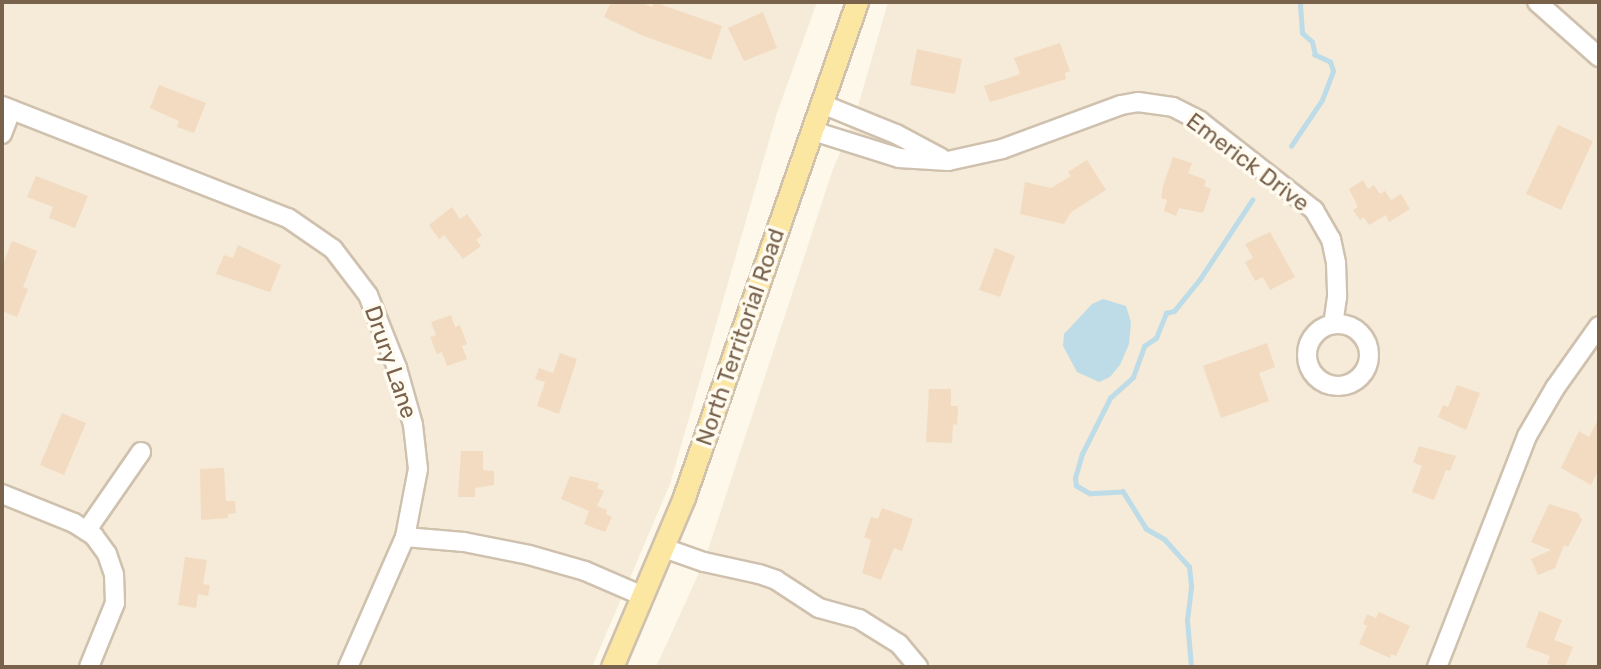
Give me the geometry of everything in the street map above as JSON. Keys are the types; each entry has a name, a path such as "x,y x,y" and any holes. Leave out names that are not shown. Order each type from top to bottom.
{"main road":[{"name":"North Territorial Road","path":"612,667 664,548 857,2"}],"street":[{"path":"1538,2 1599,57"},
{"name":"Emerick Drive","path":"813,131 899,158 948,161 1002,149 1121,105 1138,102 1173,107 1200,121 1314,210 1331,239 1336,263 1337,297 1333,324"},
{"path":"822,104 896,134 948,161"},
{"path":"2,134 6,108"},
{"name":"Drury Lane","path":"6,108 288,218 320,238 344,261 376,310 397,368 413,425 418,469 405,537 348,667"},
{"path":"1437,667 1527,436 1555,387 1599,327"},
{"path":"87,530 141,452"},
{"path":"2,494 87,530 107,554 116,585 110,621 89,667"},
{"path":"405,537 464,542 529,555 585,571 643,596"},
{"path":"664,548 704,562 776,580 819,608 859,619 899,644 918,667"}],"shaded area":[{"path":"2,2 817,2 777,113 670,484 592,667 2,667"},
{"path":"888,2 1599,2 1599,667 656,667 704,562 833,169 855,117"}],"water":[{"path":"1103,299 1126,306 1131,322 1129,344 1120,365 1110,377 1099,382 1077,372 1063,346 1064,334 1092,304"}],"building":[{"path":"611,2 639,2 652,7 654,2 722,26 711,60 641,35 604,17"},
{"path":"763,12 777,48 744,61 728,28"},
{"path":"1060,43 1070,71 1065,73 1066,79 990,102 984,86 1020,74 1014,58"},
{"path":"917,49 962,59 955,94 910,85"},
{"path":"159,85 206,103 194,133 177,127 179,121 150,108"},
{"path":"1558,125 1593,141 1561,210 1526,194"},
{"path":"1173,157 1192,163 1188,173 1206,180 1204,186 1211,189 1203,213 1179,208 1176,216 1164,211 1167,200 1161,198 1163,186"},
{"path":"1087,160 1106,190 1071,212 1064,224 1020,214 1025,182 1051,188 1071,176 1068,172"},
{"path":"36,176 88,196 75,228 49,218 53,207 27,197"},
{"path":"1363,180 1368,189 1374,185 1380,194 1385,191 1391,200 1401,194 1410,209 1389,222 1386,215 1369,225 1364,217 1360,220 1353,210 1358,207 1349,189"},
{"path":"452,207 460,219 467,214 482,235 476,240 481,246 463,259 444,235 439,239 429,225"},
{"path":"1270,232 1295,277 1270,290 1263,277 1255,281 1245,262 1253,258 1245,244"},
{"path":"12,241 37,251 23,287 28,289 17,317 2,311 2,260 4,261"},
{"path":"238,245 281,265 270,292 216,274 224,255 233,258"},
{"path":"995,248 1015,256 1000,297 979,290"},
{"path":"451,315 455,327 460,325 467,344 462,346 467,359 447,366 442,352 437,354 430,337 436,335 431,322"},
{"path":"1267,343 1275,367 1259,373 1269,401 1221,418 1203,366"},
{"path":"560,353 577,359 559,414 537,406 545,382 535,379 539,368 553,373"},
{"path":"1457,385 1480,393 1466,430 1438,417 1443,405 1448,407"},
{"path":"929,389 951,389 951,406 958,406 952,443 926,442"},
{"path":"62,413 86,423 64,475 40,465"},
{"path":"1599,418 1599,469 1591,485 1561,468 1579,431 1589,437"},
{"path":"1419,446 1456,456 1450,471 1446,470 1434,500 1412,492 1422,466 1413,462"},
{"path":"461,451 483,451 483,470 494,471 494,485 475,488 475,497 458,497"},
{"path":"224,468 226,501 235,501 236,513 228,514 228,518 201,520 200,469"},
{"path":"570,476 599,483 597,488 604,491 597,506 607,510 606,514 612,517 605,532 584,524 589,511 561,499"},
{"path":"1549,504 1578,513 1582,520 1568,547 1564,545 1555,568 1538,575 1531,559 1551,550 1531,542"},
{"path":"882,508 913,519 902,551 894,548 881,580 862,573 871,540 864,537 871,517 878,519"},
{"path":"185,557 207,560 203,584 210,585 208,596 198,594 196,608 178,605"},
{"path":"1539,611 1562,620 1554,640 1573,647 1565,667 1547,664 1550,656 1526,647"},
{"path":"1379,612 1410,626 1396,656 1391,654 1390,658 1359,644 1367,626 1363,624 1367,614 1376,618"}],"waterway":[{"path":"1291,146 1322,100 1333,71 1330,62 1315,55 1312,42 1302,33 1300,2"},
{"path":"1191,667 1187,620 1191,586 1189,567 1165,540 1146,529 1123,492 1090,494 1076,486 1075,478 1082,454 1110,398 1133,377 1144,346 1156,338 1166,313 1174,311 1200,279 1252,200"}]}
